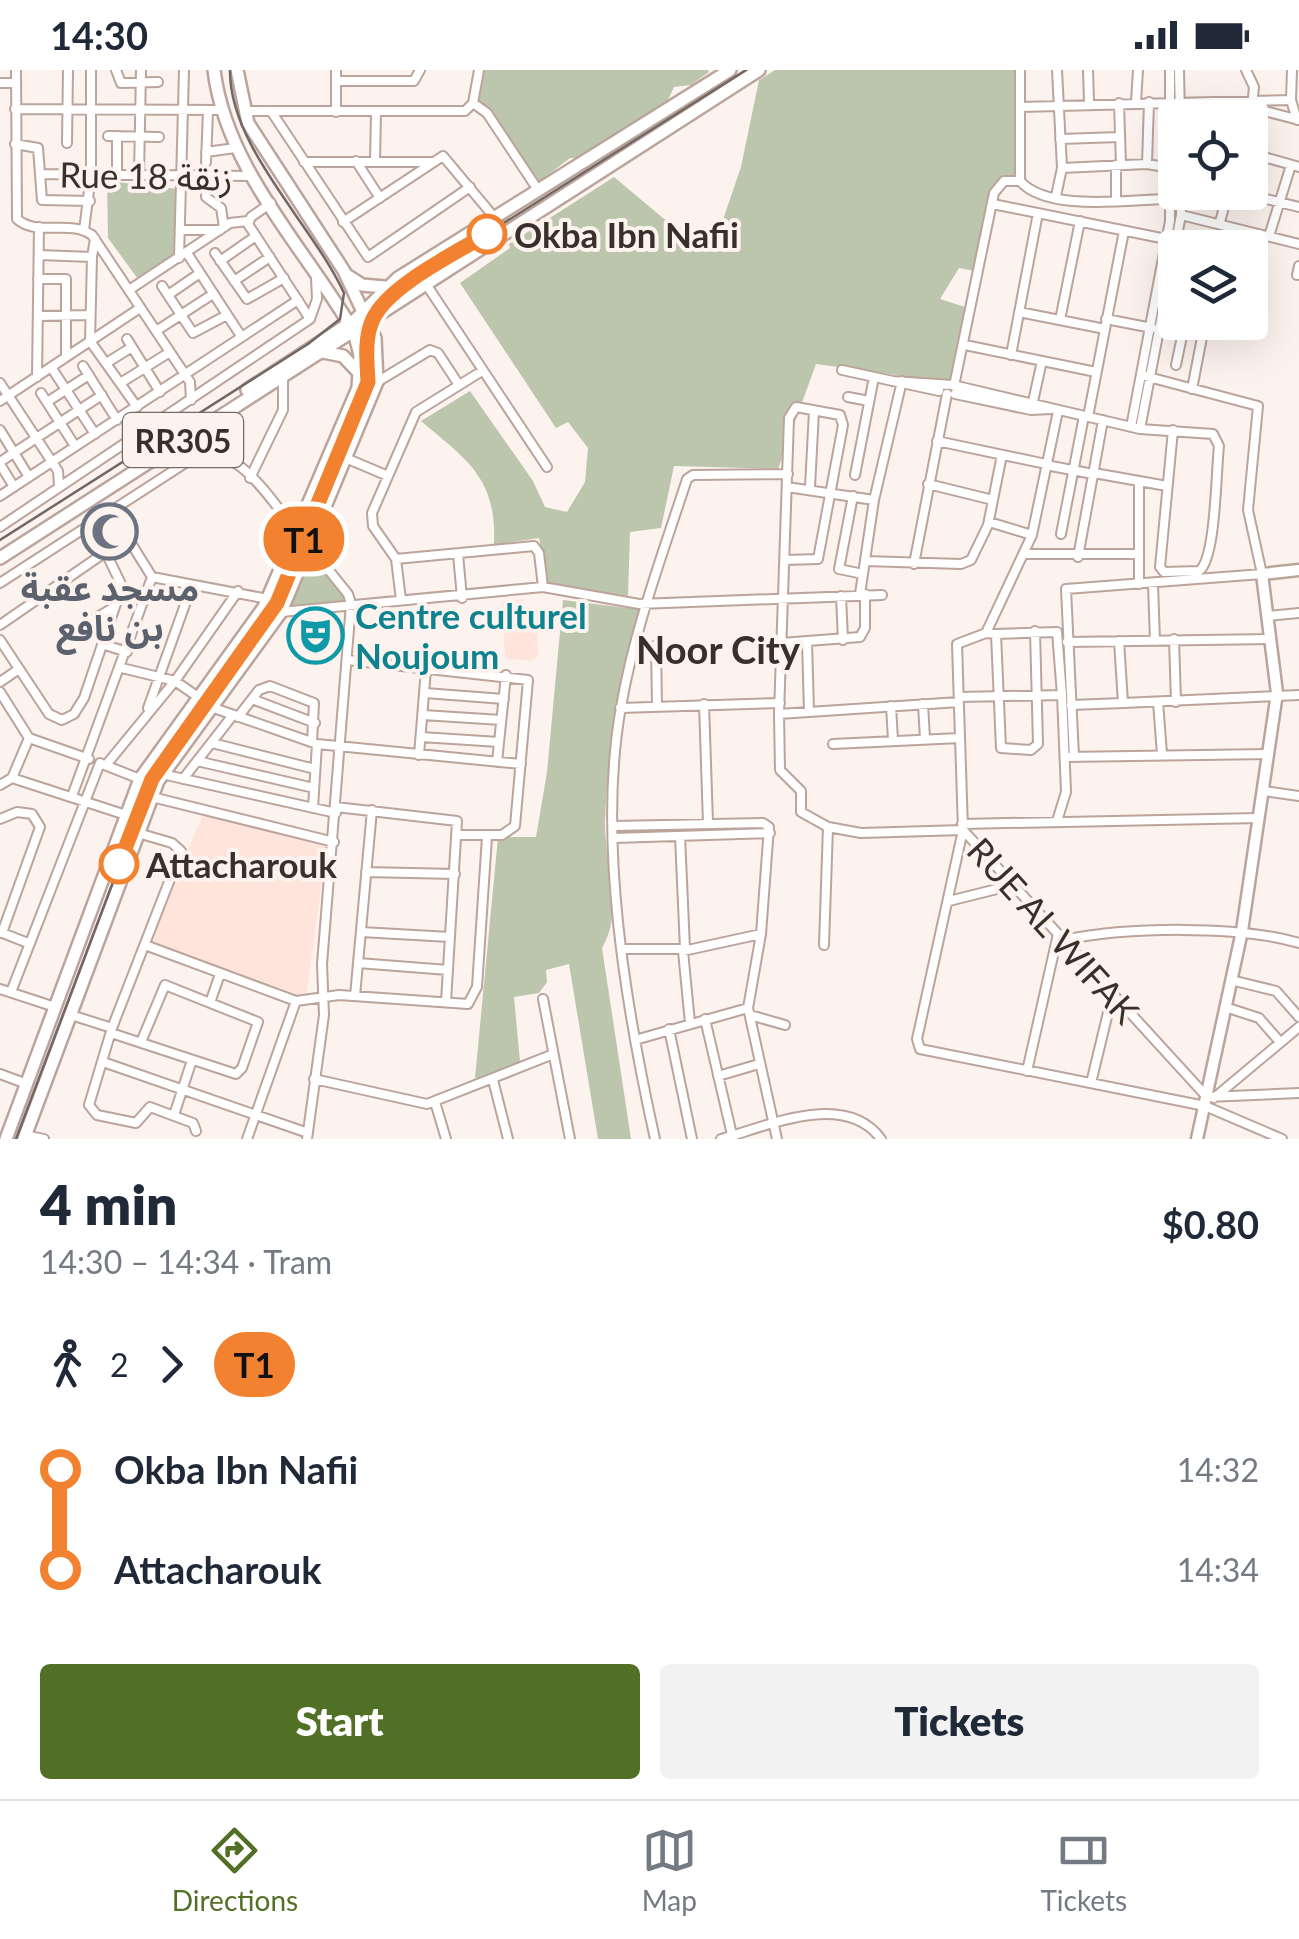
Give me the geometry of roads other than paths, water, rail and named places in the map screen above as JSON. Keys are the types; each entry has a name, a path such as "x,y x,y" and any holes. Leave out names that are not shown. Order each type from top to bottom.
{"main road":[{"path":"6,1139 140,779 268,599 360,375 352,328 252,176 214,110 214,70"},
{"path":"24,1137 162,774 280,612 348,459 377,382 374,338 344,271 244,110 237,70"},
{"name":"RR305","path":"0,558 318,352 365,318 385,287 730,70"},
{"name":"RR305","path":"365,318 382,314 759,70"},
{"path":"344,271 362,285 385,287"},
{"path":"374,338 382,314"},
{"name":"RR305","path":"0,549 352,328"},
{"path":"318,352 343,356 360,375"}],"street":[{"path":"16,70 15,214 24,225 84,230 95,239 187,378 191,400"},
{"path":"66,143 68,70"},
{"path":"84,230 92,175 91,70"},
{"path":"116,70 119,82 158,82"},
{"path":"139,176 141,70"},
{"path":"184,70 180,230 183,255 200,273 241,336"},
{"path":"336,70 336,112"},
{"path":"376,70 376,81"},
{"path":"398,81 399,70"},
{"path":"336,81 416,80 420,70"},
{"path":"244,110 465,111 473,103 479,70"},
{"path":"1020,70 1020,181"},
{"path":"1056,196 1062,168 1057,70"},
{"path":"1088,70 1089,102"},
{"path":"1136,102 1138,70"},
{"path":"1170,70 1175,100"},
{"path":"1175,100 1179,70"},
{"path":"1246,70 1253,79 1253,100"},
{"path":"1292,70 1292,100 1298,120"},
{"path":"0,83 16,82"},
{"path":"1268,104 1292,100"},
{"path":"1146,164 1149,102"},
{"path":"1020,107 1158,102"},
{"path":"473,103 487,113 538,190"},
{"path":"1116,199 1118,103"},
{"path":"15,109 214,110 206,162"},
{"path":"1268,111 1298,120"},
{"path":"271,112 368,257 470,187"},
{"path":"376,112 376,161"},
{"path":"0,130 15,130"},
{"path":"117,176 113,136 159,138"},
{"path":"1060,139 1120,137"},
{"path":"15,144 38,148 42,200 90,201"},
{"path":"206,152 236,148"},
{"path":"343,222 434,162 449,157 494,217"},
{"path":"1268,158 1295,166 1270,234"},
{"path":"304,162 434,162"},
{"path":"356,162 380,198"},
{"path":"1062,168 1158,166"},
{"name":"Rue 18 زنقة","path":"40,174 252,176"},
{"path":"207,177 206,197 221,208 222,228"},
{"path":"1020,181 1031,190 1094,204 1116,199 1158,199"},
{"path":"914,564 937,440 965,345 997,187 1020,181"},
{"path":"1268,199 1299,207"},
{"path":"128,290 222,228 236,220 248,221 271,203"},
{"path":"993,204 1158,237"},
{"path":"1060,320 1085,222 1094,204"},
{"path":"1175,230 1181,210"},
{"path":"1220,222 1223,210"},
{"path":"1011,355 1038,214"},
{"path":"1181,214 1299,244"},
{"path":"248,221 310,319"},
{"path":"37,377 39,227"},
{"path":"180,230 222,228"},
{"path":"1062,534 1124,230"},
{"path":"256,236 218,257 226,270 249,299 284,278"},
{"path":"95,239 90,342 108,362 148,428"},
{"path":"39,254 92,256"},
{"path":"156,331 216,298 270,257"},
{"path":"206,283 226,270"},
{"path":"0,527 310,319 317,299 315,271"},
{"path":"200,273 165,291 191,332 197,334 228,314"},
{"path":"38,279 66,280 66,357"},
{"path":"426,284 547,467"},
{"path":"317,299 331,294"},
{"path":"0,496 187,378 241,336 298,300"},
{"path":"1136,428 1158,302"},
{"path":"4,398 140,308"},
{"path":"1019,312 1060,320 1152,328"},
{"path":"38,316 90,315"},
{"path":"1145,376 1158,328"},
{"path":"1176,365 1181,340"},
{"path":"1192,388 1201,340"},
{"path":"108,362 129,343 160,392"},
{"path":"965,345 1096,372"},
{"path":"377,382 430,350 438,353 459,385"},
{"path":"14,486 0,463 100,393 170,352"},
{"path":"1032,406 1042,361"},
{"path":"82,366 117,420"},
{"path":"51,368 106,456"},
{"path":"842,370 1136,428 1173,430 1204,432 1218,441 1207,563 1198,572 1160,570 1173,430"},
{"path":"400,600 396,559 371,520 416,412 482,371"},
{"path":"46,402 89,375"},
{"path":"250,478 283,410 283,376"},
{"path":"1145,376 1252,402 1260,408 1248,502 1262,574 1277,693 1242,931 1209,1100 1196,1139"},
{"path":"855,476 874,377"},
{"path":"187,378 207,389"},
{"path":"0,383 4,398 58,472 59,486"},
{"path":"780,643 856,640 864,631 863,574 898,383"},
{"path":"41,393 75,446"},
{"path":"848,397 869,401"},
{"path":"785,560 817,561 843,421 840,416 796,408 791,411 780,643 780,770 802,791 801,812 828,828 861,832 1057,822 1186,823 1259,818"},
{"name":"RUE AL WIFAK","path":"1055,410 1026,554 991,633 957,643 963,827 1209,1100 1282,1139"},
{"path":"810,487 814,411"},
{"path":"1078,557 1103,420"},
{"path":"0,432 29,476"},
{"path":"937,440 1167,486"},
{"path":"0,583 202,454 228,457 298,533"},
{"path":"865,561 969,561 989,522 1002,455"},
{"path":"348,459 388,476"},
{"path":"58,472 71,478"},
{"path":"655,1139 635,1040 625,949 618,927 614,826 620,708 648,604 690,476 788,474"},
{"path":"1139,481 1139,584"},
{"path":"928,484 993,500"},
{"path":"788,487 810,487 874,500"},
{"path":"853,496 840,570 863,574"},
{"path":"112,511 152,577 268,599"},
{"path":"989,522 1032,535"},
{"path":"0,640 49,714 66,719 82,702 122,582 92,524"},
{"path":"396,559 534,546 540,553 543,587"},
{"path":"103,1062 183,1087 307,1136 323,997 322,964 351,604 348,594 310,547"},
{"path":"0,625 107,551"},
{"path":"458,554 462,598"},
{"path":"1026,554 1138,554"},
{"path":"1057,822 1065,800 1070,757 1065,593 1069,587 1153,584 1299,570"},
{"path":"72,796 89,759 152,577"},
{"path":"1153,584 1155,641"},
{"path":"146,714 192,585"},
{"path":"280,612 462,598 543,587 648,604 882,595"},
{"path":"11,992 103,764 174,681 238,591"},
{"path":"841,596 842,640"},
{"path":"63,638 114,608"},
{"path":"1267,616 1299,613"},
{"path":"1035,630 1038,744 1018,750 1001,748 991,633 1035,630 1052,629 1060,634 1070,757"},
{"path":"1068,642 1271,639"},
{"path":"1174,640 1176,702"},
{"path":"1119,641 1123,702"},
{"path":"807,642 809,712"},
{"path":"102,644 127,652"},
{"path":"656,645 657,706"},
{"path":"347,660 506,675 529,682 515,826 507,834 458,835"},
{"path":"122,668 174,681 198,697"},
{"path":"0,682 20,669"},
{"path":"420,755 426,669"},
{"path":"497,762 506,675"},
{"path":"183,779 235,716 270,686 311,701 315,723 313,808"},
{"path":"0,692 28,738 140,779"},
{"path":"1071,706 1277,693 1299,695"},
{"path":"424,694 504,699"},
{"path":"620,708 704,704 809,712 999,696 1062,695"},
{"path":"252,699 315,723"},
{"path":"1158,702 1162,754"},
{"path":"704,704 708,823"},
{"path":"924,704 925,739"},
{"path":"891,706 893,740"},
{"path":"211,708 341,748 521,764"},
{"path":"423,715 501,720"},
{"path":"421,737 499,742"},
{"path":"0,784 12,778 28,738"},
{"path":"833,744 960,738"},
{"path":"212,743 315,769"},
{"path":"1070,757 1268,754"},
{"path":"197,761 314,788"},
{"path":"162,774 313,808 456,820 446,1002"},
{"path":"12,778 126,815"},
{"path":"1264,791 1299,796"},
{"path":"152,797 334,842"},
{"path":"356,996 372,810"},
{"path":"0,820 15,812 32,814 40,827 1,932 28,943"},
{"path":"614,826 763,823 770,834 749,1012 777,1139"},
{"path":"963,827 918,1046 1091,1083 1209,1100 1299,1094"},
{"path":"824,945 828,828"},
{"path":"138,833 172,843 181,851 111,1030 89,1106 94,1114 136,1123 147,1107 193,1122 196,1131"},
{"path":"614,838 770,834"},
{"path":"680,836 685,949 680,958 690,1023"},
{"path":"145,945 296,1001 356,996 468,1004 476,994 486,837"},
{"path":"366,872 455,874"},
{"path":"949,901 1013,886"},
{"path":"1027,1071 1061,937 1242,931 1299,942"},
{"path":"361,932 450,937"},
{"path":"625,949 685,949 761,934"},
{"path":"358,963 448,970"},
{"path":"210,1000 220,974"},
{"path":"1231,980 1276,992 1299,1016"},
{"path":"71,1016 111,1030 141,1042 192,1060 238,1074 258,1028 255,1018 162,986 141,1042"},
{"path":"0,989 55,1007"},
{"path":"1091,1083 1112,996"},
{"path":"543,999 570,1139"},
{"path":"248,1139 296,1001"},
{"path":"1226,1007 1258,1018 1280,1042"},
{"path":"635,1040 705,1018 749,1012 785,1025"},
{"path":"705,1018 733,1137"},
{"path":"1209,1100 1299,1027"},
{"path":"669,1029 692,1139"},
{"path":"314,1079 416,1104 435,1102 551,1056"},
{"path":"174,1115 192,1060"},
{"path":"718,1076 759,1064"},
{"path":"0,1074 27,1084"},
{"path":"493,1080 508,1139"},
{"path":"435,1102 446,1139"},
{"path":"722,1139 838,1113 871,1127 881,1139"},
{"path":"24,1137 44,1139"}],"tram line":[{"path":"0,540 308,344 340,319 344,293 257,156 233,99 230,70"},
{"path":"16,1139 152,779 277,603 368,382 369,342 378,314 399,292 431,269 746,70"},
{"name":"T1","path":"119,864 152,779 277,603 368,382 367,342 374,317 402,288 487,234"}],"place":[{"name":"Okba Ibn Nafii","path":"487,234"},
{"name":"مسجد عقبة بن نافع","path":"110,531"},
{"name":"Centre culturel Noujoum","path":"316,635"},
{"name":"Attacharouk","path":"119,864"}],"district":[{"name":"Noor City","path":"718,649"}]}
